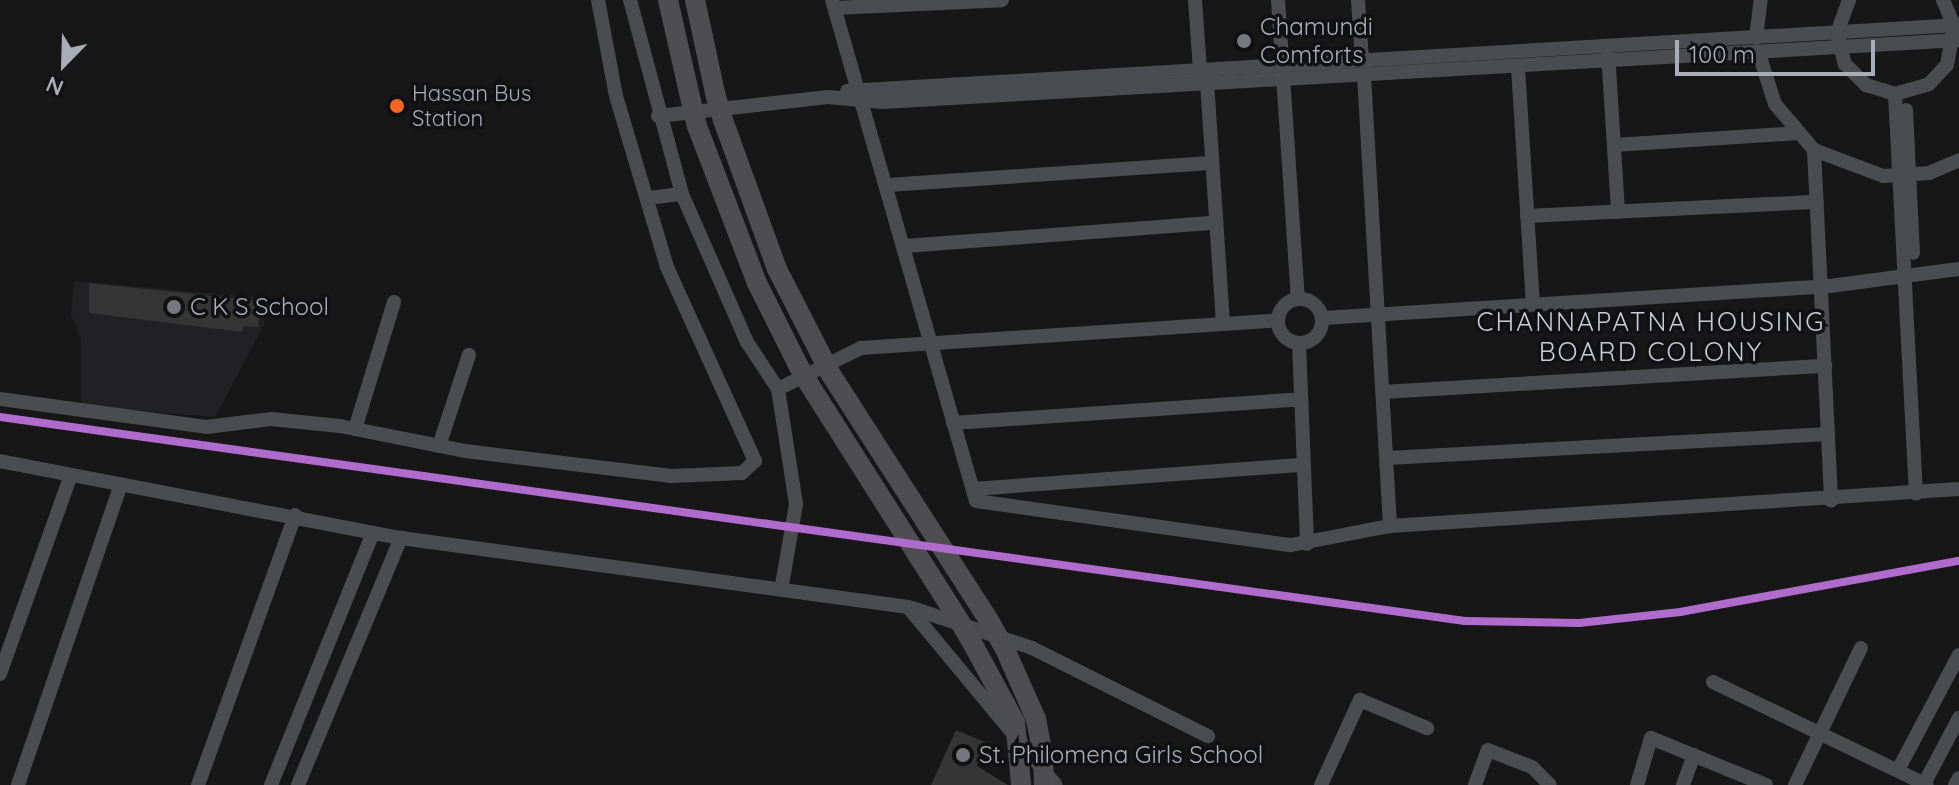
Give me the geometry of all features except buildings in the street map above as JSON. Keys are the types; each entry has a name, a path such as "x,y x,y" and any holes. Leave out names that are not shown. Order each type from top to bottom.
{"highway":[{"path":"668,0 697,126 757,283 809,384 964,628 1015,722 1021,785"},
{"path":"695,0 723,120 777,269 830,373 1005,649 1036,719 1043,756 1044,785"}],"street":[{"path":"0,399 206,427 271,419 355,429 439,446 671,476 742,473 755,461 667,267 616,96 598,0"},
{"path":"630,0 658,116 682,194 747,342 778,389 796,504 782,585"},
{"path":"1002,0 833,4 856,94 888,185 976,501 1307,544 1390,526 1831,501 1959,489"},
{"path":"1195,0 1223,320"},
{"path":"1278,0 1298,298"},
{"path":"1358,0 1390,526"},
{"path":"1756,38 1761,0"},
{"path":"1849,0 1837,33 1839,50 1854,76 1900,94 1939,76 1957,33 1943,0"},
{"path":"1363,68 1518,67 1756,38 1837,33 1957,33"},
{"path":"658,116 856,94 1608,55 1839,50 1957,33"},
{"path":"1759,54 1775,104 1814,150 1859,170 1906,176 1959,160"},
{"path":"1608,55 1618,212"},
{"path":"1518,67 1533,304"},
{"path":"1900,94 1920,493"},
{"path":"1614,145 1799,133"},
{"path":"1814,150 1831,501"},
{"path":"888,185 1210,163"},
{"path":"648,198 682,194"},
{"path":"1527,216 1817,202"},
{"path":"905,246 1214,223"},
{"path":"1323,318 1379,312 1822,287 1909,280 1959,269"},
{"path":"1298,298 1311,301 1323,318 1317,336 1299,343 1286,338 1278,320 1282,308 1298,298"},
{"path":"355,429 394,302"},
{"path":"778,389 861,348 1223,320 1278,320"},
{"path":"1299,343 1307,544"},
{"path":"439,446 469,355"},
{"path":"1383,392 1825,366"},
{"path":"953,423 1301,399"},
{"path":"1387,458 1828,434"},
{"path":"0,461 295,515 401,538 782,585 908,607 1032,648 1208,736"},
{"path":"973,489 1303,465"},
{"path":"0,674 6,641 71,475"},
{"path":"18,785 121,484"},
{"path":"198,785 295,515"},
{"path":"271,785 373,533"},
{"path":"298,785 401,538"},
{"path":"908,607 1056,785"},
{"path":"1795,785 1861,648"},
{"path":"1898,770 1959,655"},
{"path":"1713,682 1925,784 1959,718"},
{"path":"1321,785 1360,700 1427,728"},
{"path":"1637,785 1651,738 1766,785"},
{"path":"1475,785 1488,750 1532,767 1550,785"},
{"path":"1683,785 1694,755"},
{"path":"1955,785 1959,778"}],"shaded area":[{"path":"74,281 265,298 264,325 215,417 86,407 81,400 81,341 71,314"}],"transit line":[{"path":"0,417 1465,621 1579,623 1680,612 1959,561"}],"place":[{"name":"Chamundi Comforts","path":"1244,41"},
{"name":"Hassan Bus Station","path":"397,106"},
{"name":"C K S School","path":"174,307"},
{"name":"St. Philomena Girls School","path":"963,755"}],"district":[{"name":"CHANNAPATNA HOUSING BOARD COLONY","path":"1651,337"}]}
